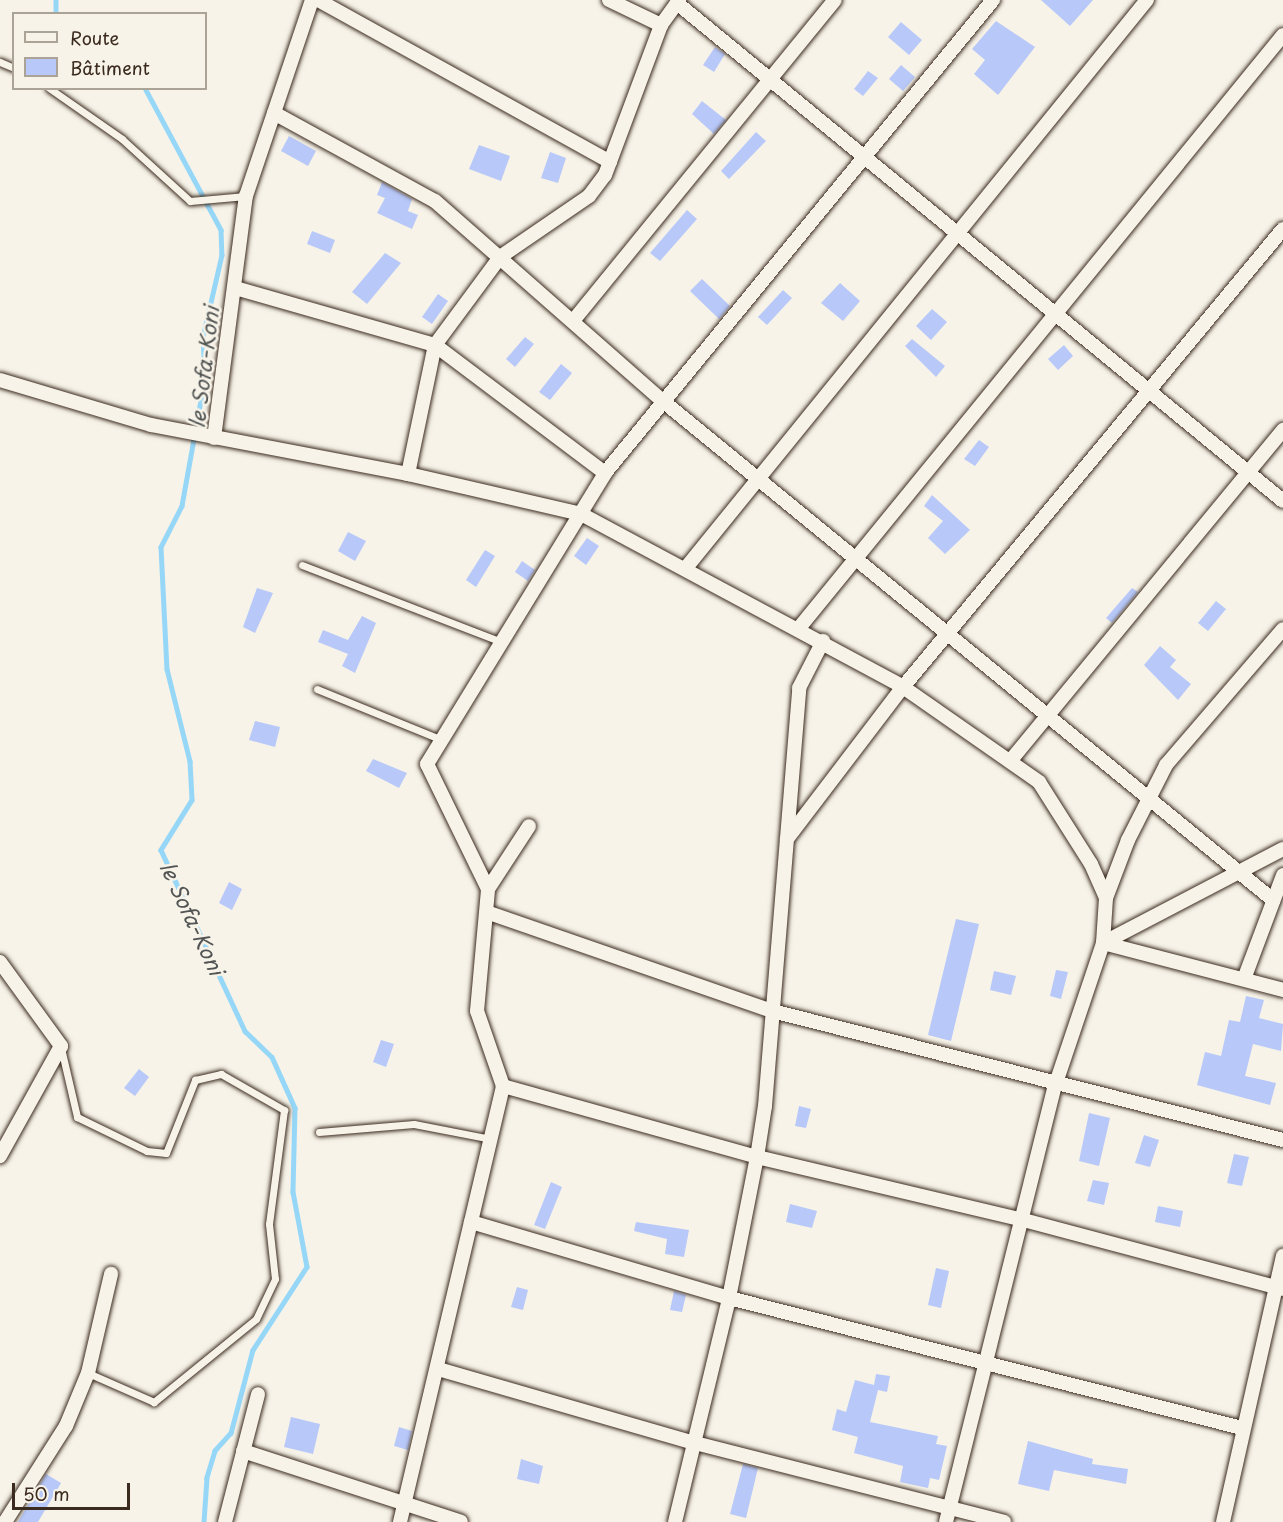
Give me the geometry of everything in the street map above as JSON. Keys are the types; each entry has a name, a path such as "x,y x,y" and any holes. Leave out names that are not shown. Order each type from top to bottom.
{"street":[{"path":"210,437 235,288 246,196 312,0"},
{"path":"318,0 610,162"},
{"path":"609,0 662,25"},
{"path":"573,321 835,0"},
{"path":"400,1522 438,1369 503,1086 477,1011 479,962 489,913 488,889 427,764 605,473 993,0"},
{"path":"685,569 1148,0"},
{"path":"408,474 435,345 500,257 589,196 610,162 662,25 678,2 1283,501"},
{"path":"799,628 1283,35"},
{"path":"274,113 435,201 664,402 1273,900"},
{"path":"786,840 903,687 1147,389 1283,229"},
{"path":"235,288 435,345 605,473"},
{"path":"0,380 184,432 408,474 581,514 823,641 903,687 1011,760 1053,798 1106,898"},
{"path":"1011,760 1283,430"},
{"path":"946,1522 988,1364 1020,1219 1055,1086 1103,943 1106,898 1148,797 1166,765 1283,629"},
{"path":"675,1522 729,1298 757,1157 772,1011 799,688 823,641"},
{"path":"488,889 530,826"},
{"path":"1103,943 1283,849"},
{"path":"1244,979 1283,875"},
{"path":"489,913 772,1011 1055,1086 1283,1140"},
{"path":"1103,943 1283,990"},
{"path":"0,962 61,1046 0,1156"},
{"path":"503,1086 757,1157 1020,1219 1279,1288"},
{"path":"471,1222 729,1298 1242,1428"},
{"path":"1223,1522 1242,1428 1279,1288 1283,1256"},
{"path":"5,1522 66,1426 88,1373 111,1274"},
{"path":"438,1369 695,1443 1004,1522"},
{"path":"225,1522 258,1394"},
{"path":"243,1452 461,1522"}],"lane":[{"path":"52,90 122,139 190,201 246,196"},
{"path":"302,565 502,642"},
{"path":"317,689 442,740"},
{"path":"61,1046 77,1117 147,1151 166,1153 195,1080 221,1074 284,1110 269,1224 275,1279 256,1319 154,1402 88,1373"},
{"path":"319,1132 414,1124 491,1139"}],"building":[{"path":"1041,0 1093,0 1070,26"},
{"path":"996,21 1035,47 998,95 974,74 985,60 972,49"},
{"path":"901,22 922,40 909,55 888,37"},
{"path":"715,47 725,54 714,72 703,65"},
{"path":"901,65 915,77 903,91 889,79"},
{"path":"868,71 878,78 863,96 854,89"},
{"path":"702,101 726,120 714,134 692,114"},
{"path":"756,132 766,141 729,179 721,171"},
{"path":"289,136 316,151 308,166 281,151"},
{"path":"479,145 510,156 501,181 469,169"},
{"path":"550,152 566,158 558,183 541,178"},
{"path":"382,182 412,199 408,211 418,215 412,229 377,213 385,198 377,195"},
{"path":"687,210 697,219 660,261 650,253"},
{"path":"312,231 335,240 330,253 307,244"},
{"path":"385,253 401,263 367,304 352,292"},
{"path":"702,279 730,306 719,319 690,291"},
{"path":"840,283 860,301 843,321 821,303"},
{"path":"783,290 792,298 767,325 758,317"},
{"path":"438,294 448,301 432,324 422,317"},
{"path":"932,309 947,322 931,340 916,326"},
{"path":"525,337 534,344 515,367 506,359"},
{"path":"912,339 945,366 936,377 905,346"},
{"path":"1064,345 1073,356 1058,370 1048,359"},
{"path":"561,364 572,373 550,400 539,392"},
{"path":"979,440 989,447 975,466 964,459"},
{"path":"932,495 970,530 945,554 928,538 943,521 924,506"},
{"path":"348,532 366,541 355,561 338,551"},
{"path":"587,538 599,546 586,565 574,556"},
{"path":"485,550 495,556 476,587 466,580"},
{"path":"522,561 535,570 528,581 515,572"},
{"path":"257,588 273,593 255,633 243,627"},
{"path":"1132,588 1138,592 1112,623 1106,618"},
{"path":"1216,601 1226,609 1208,631 1198,623"},
{"path":"362,616 376,623 355,673 342,666 348,654 318,642 323,630 348,640"},
{"path":"1160,646 1176,660 1170,667 1191,684 1178,700 1144,665"},
{"path":"255,721 280,727 275,747 249,740"},
{"path":"373,759 407,773 399,788 366,771"},
{"path":"229,882 242,889 232,910 219,903"},
{"path":"956,919 979,924 951,1041 928,1035"},
{"path":"1056,970 1068,972 1061,999 1050,996"},
{"path":"994,971 1016,976 1011,995 990,990"},
{"path":"1246,996 1264,1000 1259,1018 1283,1024 1281,1051 1253,1044 1245,1076 1276,1083 1270,1105 1197,1085 1205,1052 1221,1056 1229,1020 1240,1022"},
{"path":"381,1040 394,1044 386,1067 373,1062"},
{"path":"139,1069 149,1077 135,1096 124,1088"},
{"path":"799,1106 811,1109 806,1128 795,1126"},
{"path":"1089,1113 1110,1118 1099,1166 1079,1161"},
{"path":"1144,1135 1159,1140 1150,1167 1135,1163"},
{"path":"1234,1154 1249,1157 1242,1186 1227,1183"},
{"path":"1093,1180 1109,1183 1104,1205 1087,1201"},
{"path":"551,1182 562,1187 545,1229 534,1225"},
{"path":"790,1204 817,1211 812,1228 786,1222"},
{"path":"1158,1206 1183,1211 1180,1227 1155,1222"},
{"path":"636,1222 689,1230 684,1257 665,1254 667,1239 634,1231"},
{"path":"936,1268 949,1271 941,1308 928,1305"},
{"path":"517,1287 528,1290 523,1310 511,1307"},
{"path":"674,1291 686,1295 682,1312 670,1310"},
{"path":"876,1374 890,1376 887,1392 878,1390 870,1422 938,1436 936,1444 947,1446 939,1480 930,1478 928,1488 900,1482 903,1466 854,1453 858,1437 832,1430 837,1409 846,1412 855,1380 874,1385"},
{"path":"291,1417 320,1424 313,1454 284,1447"},
{"path":"399,1427 412,1431 408,1450 394,1446"},
{"path":"1028,1441 1093,1459 1092,1464 1128,1469 1126,1484 1054,1470 1049,1491 1018,1484"},
{"path":"521,1459 543,1466 539,1484 517,1479"},
{"path":"743,1464 758,1468 746,1518 730,1514"},
{"path":"46,1474 61,1483 38,1522 18,1522"}],"waterway":[{"name":"le Sofa-Koni","path":"56,0 56,12"},
{"name":"le Sofa-Koni","path":"146,90 221,230 222,255 203,337 205,378 182,506 161,547 167,669 190,761 192,800 161,850 245,1031 272,1057 295,1108 293,1192 307,1267 253,1350 231,1433 215,1451 207,1478 204,1522"}]}
